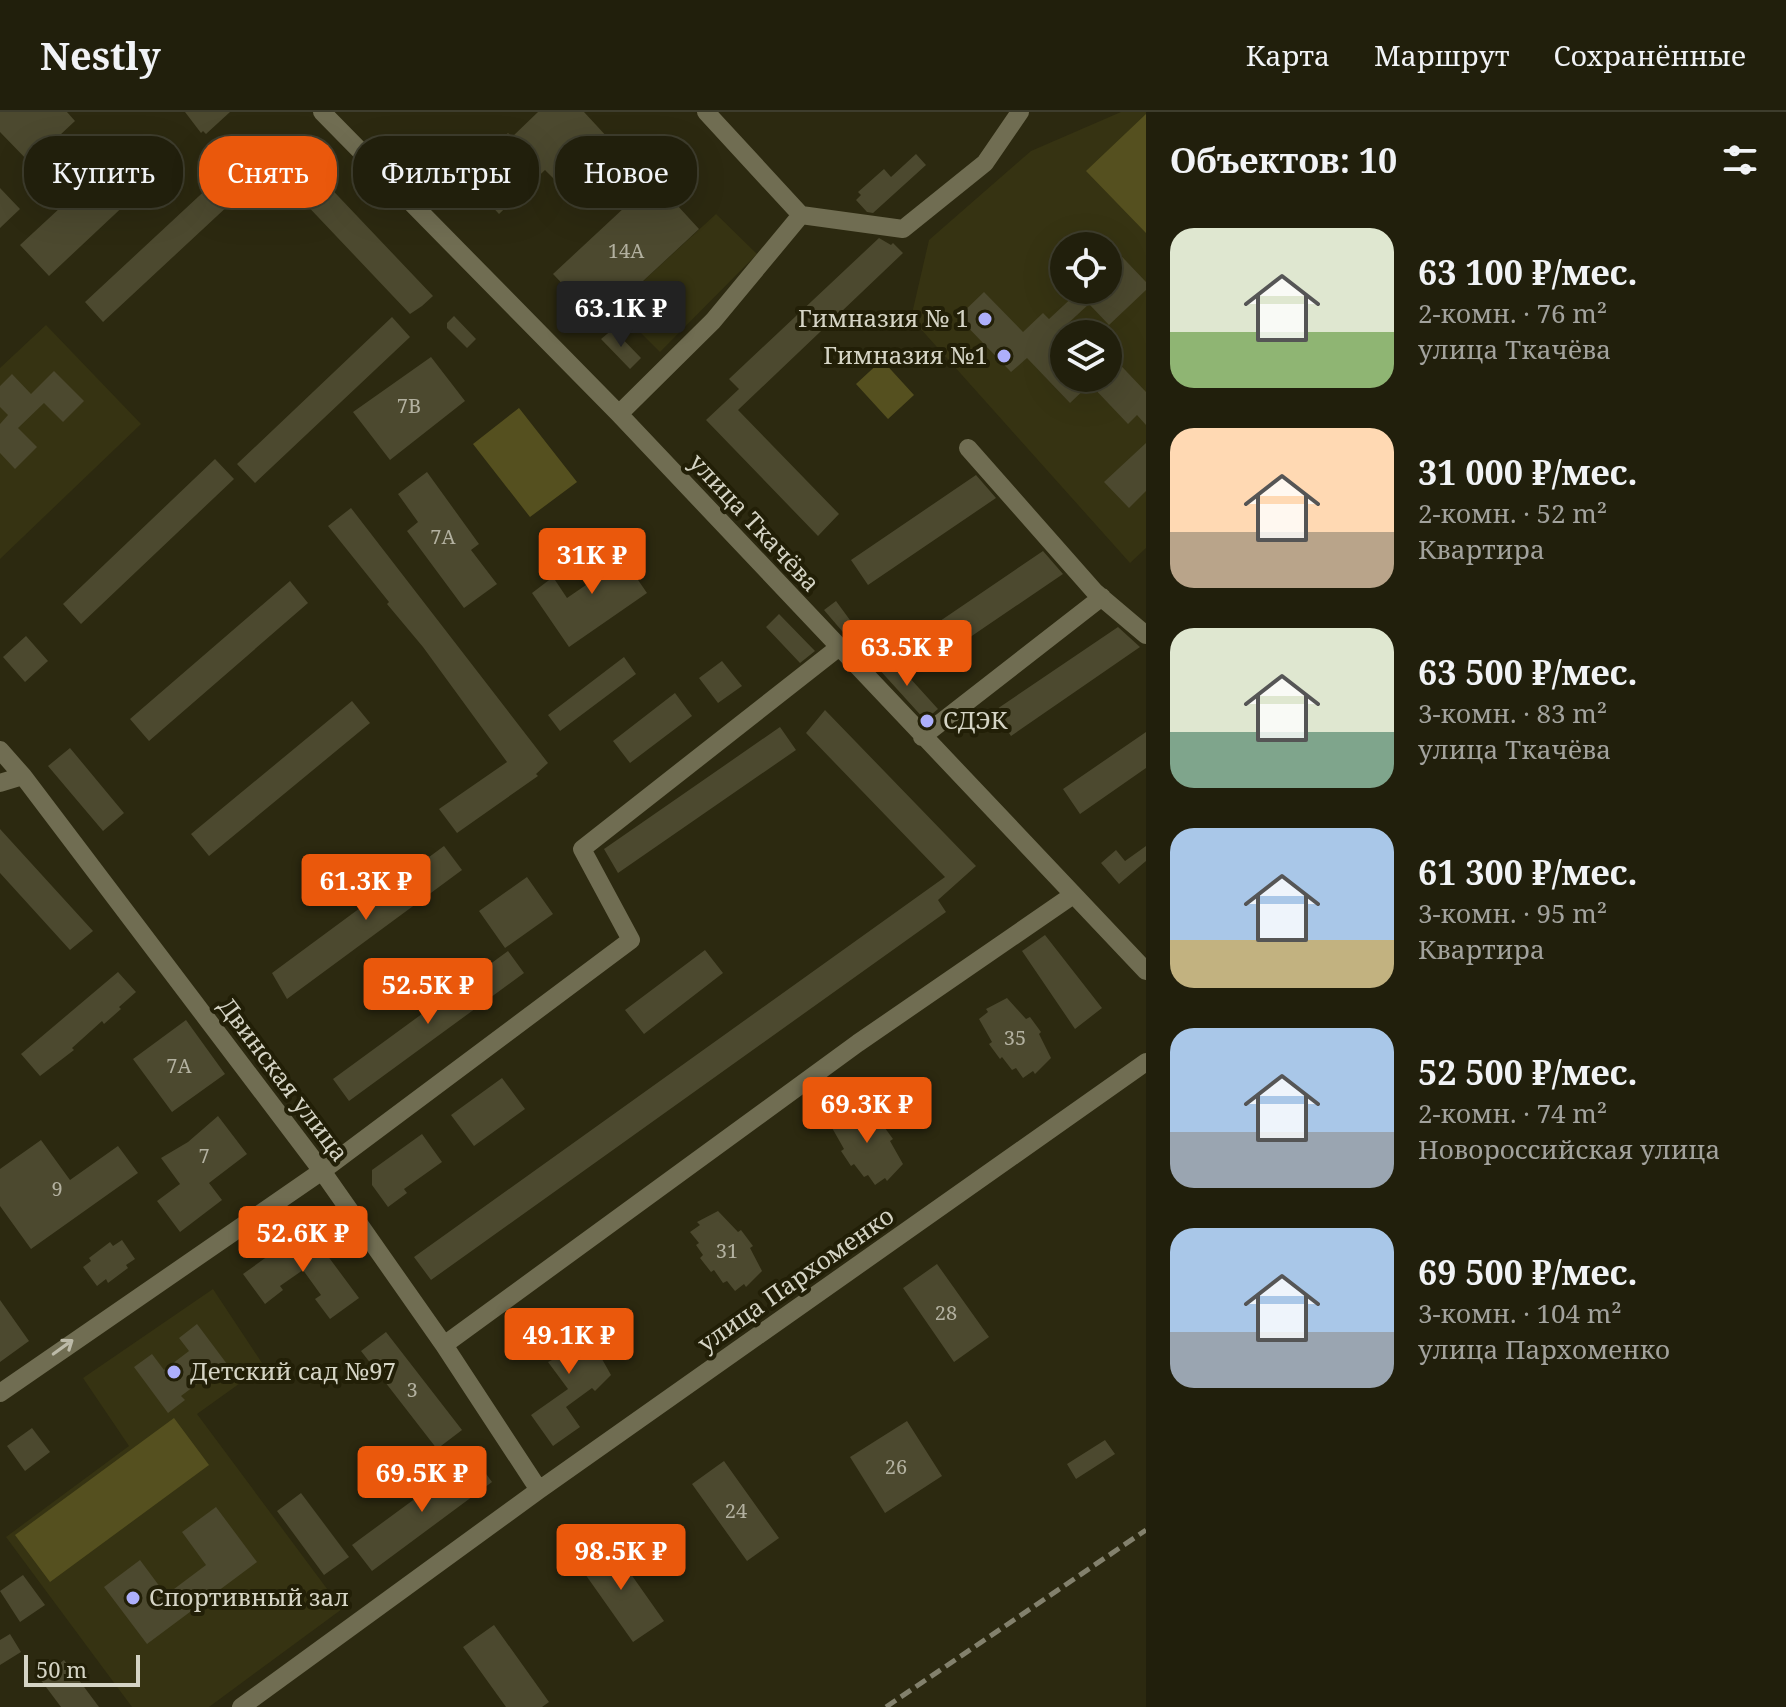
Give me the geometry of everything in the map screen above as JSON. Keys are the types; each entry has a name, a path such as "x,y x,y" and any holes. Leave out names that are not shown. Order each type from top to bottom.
{"street":[{"name":"улица Ткачёва","path":"322,112 619,414 1146,971"},
{"path":"706,112 801,215 903,229 985,163 1020,112"},
{"path":"619,414 713,321 801,215"},
{"path":"968,448 1102,597 1146,635"},
{"path":"922,737 1102,597"},
{"path":"0,1393 322,1171 631,940 582,849 838,648"},
{"name":"Двинская улица","path":"0,750 23,776 322,1171 444,1345 539,1490"},
{"path":"0,783 23,776"},
{"path":"444,1345 858,1043 1073,895"},
{"name":"улица Пархоменко","path":"241,1707 539,1490 1146,1062"}],"shaded area":[{"name":"Гимназия №1","path":"1121,112 1146,112 1146,548 1130,563 911,318 929,240 1031,151"},
{"path":"1146,114 1146,233 1086,171"},
{"path":"716,214 757,254 660,352 615,307"},
{"path":"46,325 141,424 0,559 0,368"},
{"path":"882,360 914,395 888,419 856,384"},
{"path":"519,408 577,482 530,517 473,444"},
{"path":"213,1289 264,1366 197,1414 342,1609 209,1707 132,1707 6,1537 129,1446 83,1378"},
{"path":"174,1418 209,1465 50,1582 15,1535"}],"building":[{"path":"0,112 67,112 75,121 59,136 24,136 24,157 0,132"},
{"path":"185,112 230,112 206,134 201,133"},
{"path":"538,112 584,112 606,136 555,136 555,180 545,170 539,176 539,136 513,136"},
{"path":"916,154 926,165 873,213 867,212 856,200 861,195 858,192 884,169 891,177"},
{"path":"0,188 20,209 0,228"},
{"path":"337,195 433,296 410,314 310,208 337,208"},
{"path":"199,196 199,208 226,208 103,322 85,302"},
{"path":"60,208 121,208 49,276 20,245"},
{"path":"624,208 680,208 699,229 599,322 553,274"},
{"path":"879,238 891,245 893,243 903,253 738,410 839,514 818,536 706,420 739,389 729,379"},
{"name":"Гимназия № 1","path":"1122,257 1146,282 1146,290 1114,320 1104,320 1089,304 1122,304"},
{"name":"Гимназия № 1","path":"984,292 1023,332 1043,313 1049,319 1065,304 1089,304 1072,320 1050,320 1050,382 1027,358 1011,372 958,317"},
{"path":"454,316 476,339 467,348 447,328 447,323"},
{"path":"392,317 410,337 255,483 237,464"},
{"path":"613,329 641,358 630,369 601,339"},
{"path":"431,357 465,401 390,460 353,412"},
{"name":"Гимназия № 1","path":"1122,367 1146,392 1146,425 1137,415 1128,424 1098,392 1122,392"},
{"path":"54,371 84,401 63,422 44,403 18,428 37,447 15,469 0,453 0,424 8,415 0,407 0,386 12,374 31,394"},
{"name":"Гимназия № 1","path":"1059,392 1082,392 1070,403"},
{"path":"1146,443 1146,491 1129,508 1104,482"},
{"path":"215,459 234,479 81,624 63,604"},
{"path":"427,472 479,544 471,550 497,584 464,608 407,531 418,522 398,494"},
{"path":"976,475 996,498 868,585 851,560"},
{"path":"351,508 548,763 536,774 538,776 457,833 439,809 507,762 423,647 387,604 389,602 328,526"},
{"path":"609,538 647,593 569,647 532,593 553,577 567,598 602,574 588,553"},
{"path":"1043,551 1063,574 935,661 918,636"},
{"path":"290,581 308,603 149,741 130,719"},
{"path":"836,601 858,631 848,638 824,610"},
{"path":"779,614 815,651 800,663 766,627"},
{"path":"1118,627 1140,647 1011,736 994,711"},
{"path":"26,636 48,661 25,682 3,657"},
{"path":"889,655 938,709 925,720 877,667"},
{"path":"624,657 636,674 560,731 548,715"},
{"path":"722,661 742,686 718,703 699,678"},
{"path":"675,693 692,716 630,763 613,741"},
{"path":"352,701 370,723 209,856 191,834"},
{"path":"825,710 976,866 938,900 946,912 431,1280 414,1257 945,877 806,733"},
{"path":"780,727 796,750 618,873 604,849"},
{"path":"1146,732 1146,768 1080,814 1063,789"},
{"path":"70,748 124,813 103,831 48,766"},
{"path":"0,829 93,931 70,950 0,873"},
{"path":"444,846 462,870 287,999 272,973"},
{"path":"1146,846 1146,861 1119,884 1101,863 1116,850 1125,861"},
{"path":"527,877 553,914 505,948 479,911"},
{"path":"1045,935 1102,1008 1075,1029 1022,951"},
{"path":"705,950 723,973 644,1034 625,1010"},
{"path":"508,951 524,973 349,1101 333,1079"},
{"path":"118,972 136,992 104,1024 102,1021 72,1048 74,1050 40,1076 21,1054"},
{"path":"1007,998 1026,1019 1030,1017 1041,1032 1039,1034 1051,1058 1035,1074 1033,1071 1023,1078 1016,1068 1012,1070 1002,1057 1000,1059 989,1044 992,1042 979,1019 988,1012 986,1009"},
{"path":"186,1020 225,1074 172,1112 133,1059"},
{"path":"502,1078 525,1109 474,1146 451,1115"},
{"path":"859,1105 878,1126 882,1124 893,1139 890,1141 903,1164 887,1181 885,1178 875,1185 868,1175 864,1177 854,1164 851,1166 831,1126 840,1119 838,1116"},
{"path":"218,1116 247,1154 209,1183 222,1200 180,1232 157,1201 180,1184 161,1158 188,1142"},
{"path":"422,1134 442,1162 404,1189 407,1193 388,1207 372,1185 372,1170"},
{"path":"41,1140 70,1180 118,1146 138,1173 31,1249 0,1206 0,1169"},
{"path":"718,1211 738,1232 741,1230 753,1246 750,1248 762,1271 746,1287 744,1284 735,1291 727,1281 723,1283 714,1270 711,1272 700,1258 703,1255 696,1245 699,1243 690,1232 700,1225 697,1222"},
{"path":"307,1228 359,1298 330,1319 315,1299 321,1295 303,1270 280,1286 283,1290 265,1304 243,1274"},
{"path":"122,1240 135,1259 108,1283 106,1279 97,1286 83,1267 91,1261 89,1258 110,1242 113,1246"},
{"path":"937,1264 989,1337 954,1362 903,1288"},
{"path":"0,1300 29,1341 0,1362"},
{"path":"566,1316 586,1337 589,1334 601,1350 598,1352 611,1375 595,1391 592,1388 566,1407 580,1427 553,1446 531,1415 568,1389 548,1362 552,1360 539,1336 548,1330 546,1327"},
{"name":"Детский сад №97","path":"197,1324 230,1368 213,1380 209,1375 181,1396 185,1400 168,1413 134,1367 152,1354 164,1370 189,1351 179,1338"},
{"path":"386,1332 462,1430 437,1449 361,1351"},
{"path":"907,1421 942,1476 885,1513 850,1457"},
{"path":"32,1428 50,1452 25,1471 7,1446"},
{"path":"1105,1440 1115,1454 1076,1479 1067,1464"},
{"path":"473,1456 492,1482 372,1571 352,1545"},
{"path":"724,1461 779,1538 747,1561 692,1484"},
{"path":"301,1493 349,1557 324,1575 277,1511"},
{"path":"216,1507 257,1562 147,1644 104,1587 140,1560 166,1595 206,1565 182,1532"},
{"path":"609,1543 664,1621 633,1642 578,1564"},
{"path":"23,1575 45,1605 20,1622 0,1591"},
{"path":"494,1625 549,1702 542,1707 506,1707 463,1647"},
{"path":"10,1634 21,1652 0,1665 0,1640"},
{"path":"64,1660 99,1707 61,1707 40,1679"}],"railway":[{"path":"886,1707 1146,1530"}],"place":[{"name":"Гимназия № 1","path":"985,319"},
{"name":"Гимназия №1","path":"1004,356"},
{"name":"СДЭК","path":"927,721"},
{"name":"Детский сад №97","path":"174,1372"},
{"name":"Спортивный зал","path":"133,1598"}]}
